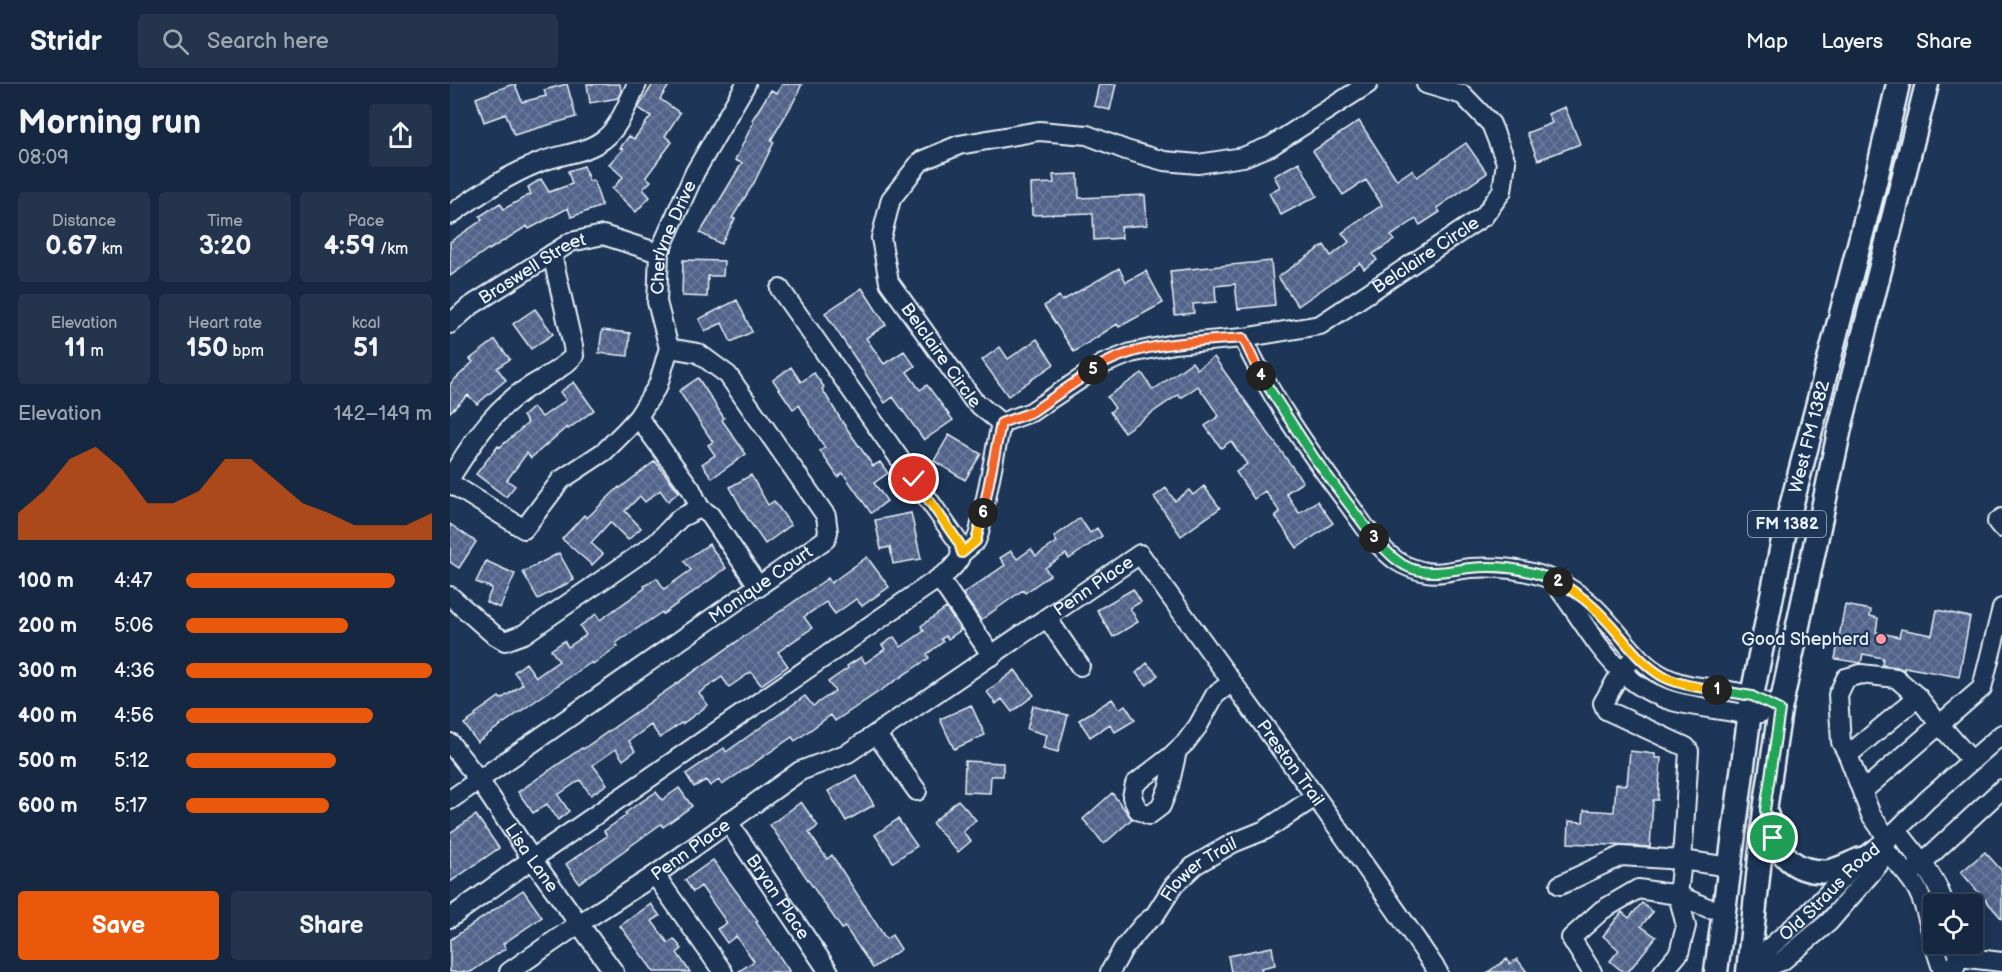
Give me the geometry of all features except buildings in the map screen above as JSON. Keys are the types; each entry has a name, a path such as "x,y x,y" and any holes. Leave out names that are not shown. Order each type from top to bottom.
{"main road":[{"name":"West FM 1382","path":"1716,972 1751,705 1785,530 1876,179 1898,84"},
{"name":"West FM 1382","path":"1750,972 1765,810 1780,710 1840,428 1927,84"},
{"path":"1765,810 1773,838 1782,854 1794,864 1808,870 1828,872 1860,859"}],"street":[{"path":"450,215 512,174 541,161 588,148 604,139 617,123 637,84"},
{"name":"Cherlyne Drive","path":"669,348 657,302 659,253 694,172 746,84"},
{"name":"Belclaire Circle","path":"1368,84 1271,146 1243,157 1198,164 1164,161 1087,135 1039,131 959,145 921,161 891,199 881,238 889,282 973,400 1001,423 1032,412 1102,364 1131,353 1174,344 1243,338 1320,325 1484,216 1502,191 1506,162 1491,124 1463,96 1426,84"},
{"name":"Braswell Street","path":"450,324 469,307 571,242 603,235 659,253"},
{"path":"450,478 480,431 499,409 574,356 552,254"},
{"path":"780,289 959,543 962,553"},
{"path":"1243,338 1260,374 1315,459 1371,534 1395,560 1410,568 1430,573 1499,567 1527,571 1552,580 1594,608 1636,655 1665,677 1751,705"},
{"path":"450,483 524,529 561,480 605,451 638,417 658,385 669,348"},
{"name":"Monique Court","path":"450,800 826,539 828,532 826,516 728,375 698,353 669,348"},
{"path":"638,417 691,489 700,508 710,515 759,586"},
{"path":"450,918 958,563 962,553 976,541 979,533 1001,423"},
{"path":"450,596 493,634 506,641 524,634 656,543 680,518 700,508"},
{"path":"2002,518 1997,522 2002,528"},
{"name":"Penn Place","path":"509,972 656,875 800,771 848,753 1140,554"},
{"name":"Preston Trail","path":"1140,554 1438,972"},
{"path":"939,578 992,656"},
{"path":"1552,580 1584,627 1621,672 1653,694 1677,702 1751,705 1780,710"},
{"path":"1863,791 1982,688 2002,608"},
{"name":"Penn Place","path":"1047,618 1080,666"},
{"path":"1636,655 1621,672 1604,704 1606,710 1686,747 1689,751 1678,895 1686,926 1679,953 1663,972"},
{"path":"1941,894 1915,870 1871,815 1841,742 1838,695 1846,678 1861,674 1896,678 1946,719 1971,760"},
{"path":"1177,751 1198,726 1215,695 1231,683"},
{"path":"1848,755 1918,697"},
{"path":"876,734 917,792"},
{"name":"Old Straus Road","path":"1750,972 1768,949 1806,916 1860,859 1890,839 1971,760 2002,734"},
{"name":"Lisa Lane","path":"450,743 479,780 532,859 614,972"},
{"path":"1915,870 2002,789"},
{"name":"Flower Trail","path":"1110,972 1123,949 1143,925 1155,915 1174,885 1189,870 1233,843 1265,830 1315,797"},
{"name":"Bryan Place","path":"728,822 829,972"},
{"name":"Old Straus Road","path":"1750,972 1782,961 1829,922 1878,865 1890,839"},
{"path":"1560,885 1621,856 1682,860 1730,867"},
{"path":"1915,870 1918,890 1923,903"},
{"path":"656,875 723,972"},
{"path":"1592,972 1571,938 1602,910 1638,889 1678,895 1708,908 1724,910"},
{"path":"1937,954 1943,972"},
{"path":"1955,957 2002,962"}],"place":[{"name":"Good Shepherd","path":"1881,639"}],"route":[{"path":"914,479 959,543 962,553 976,541 979,533 1001,423 1032,412 1102,364 1131,353 1174,344 1243,338 1260,374 1315,459 1371,534 1395,560 1410,568 1430,573 1499,567 1527,571 1552,580 1594,608 1636,655 1665,677 1688,685 1752,696 1780,710 1765,810 1773,838"}]}
